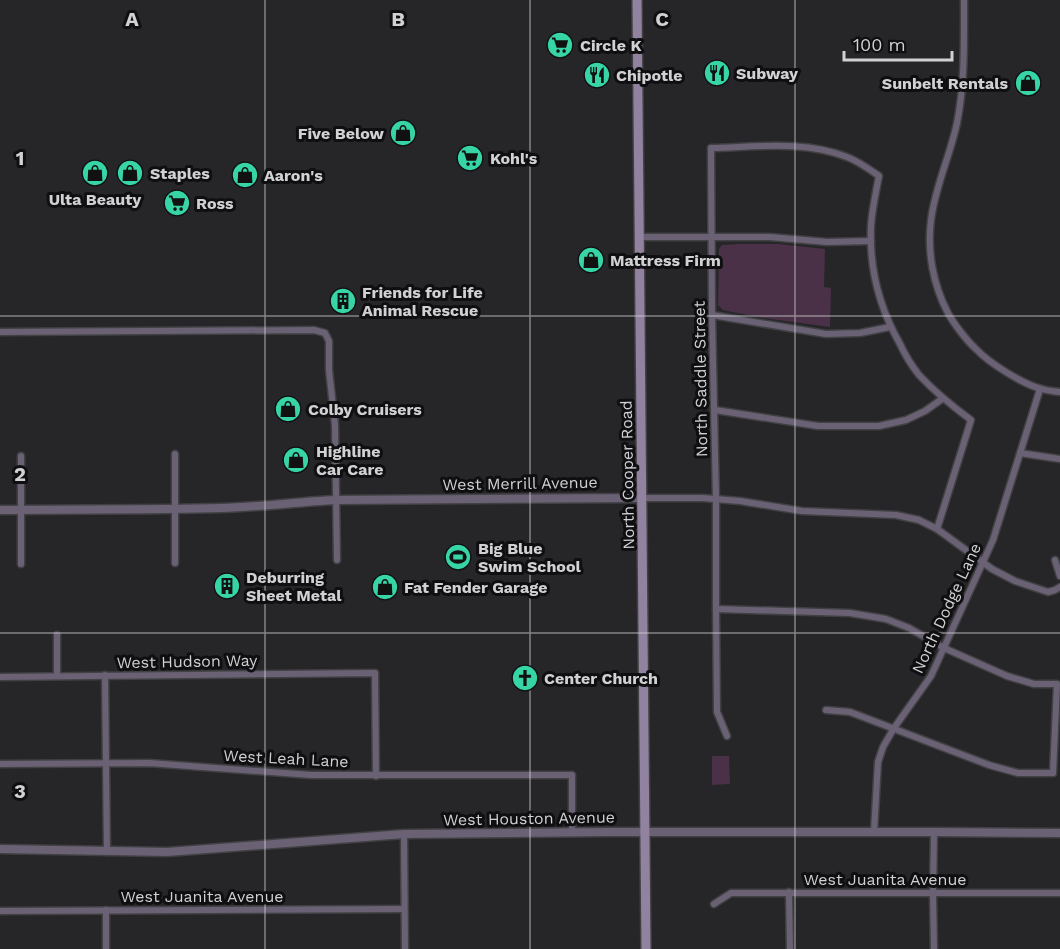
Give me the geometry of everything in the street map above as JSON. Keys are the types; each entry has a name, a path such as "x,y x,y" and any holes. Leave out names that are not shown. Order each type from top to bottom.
{"main road":[{"name":"North Cooper Road","path":"637,0 646,949"}],"street":[{"path":"964,0 962,82 957,124 932,211 930,247 932,267 948,313 976,350 1015,377 1040,389 1060,392"},
{"name":"North Saddle Street","path":"727,736 717,712 711,148 799,146 847,157 863,165 879,176 871,223 871,241"},
{"path":"639,237 770,237 826,242 871,241 871,261 880,300 890,327 918,373 942,399 971,420 937,529"},
{"path":"712,315 826,333 860,333 890,327"},
{"path":"0,332 314,330 325,333 329,341 329,370 335,425 337,560"},
{"name":"North Dodge Lane","path":"874,832 878,762 894,728 931,676 993,540 1040,389"},
{"path":"715,410 818,426 879,426 906,420 926,411 942,399"},
{"path":"1020,453 1060,459"},
{"path":"175,454 175,563"},
{"path":"21,456 21,564"},
{"name":"West Merrill Avenue","path":"0,510 260,506 335,500 716,499 802,511 896,515 919,520 937,529 983,562 1015,581 1047,592 1058,588"},
{"path":"1055,560 1060,576"},
{"path":"716,609 850,613 886,619 1007,676 1034,684 1057,684 1053,773 1018,773 989,765 850,712 826,710"},
{"path":"57,635 57,676"},
{"name":"West Hudson Way","path":"0,676 375,673 376,776"},
{"path":"105,675 107,852"},
{"name":"West Leah Lane","path":"0,764 148,763 311,775 572,775 572,832"},
{"path":"934,832 934,949"},
{"name":"West Houston Avenue","path":"0,849 184,852 404,834 1060,833"},
{"path":"404,834 405,949"},
{"path":"789,892 790,949"},
{"name":"West Juanita Avenue","path":"714,904 731,893 1060,893"},
{"name":"West Juanita Avenue","path":"0,911 404,909"},
{"path":"106,910 106,949"}],"shaded area":[{"path":"779,244 825,249 824,287 831,288 830,327 723,310 718,305 719,249 722,245"},
{"path":"712,756 729,756 730,784 712,785"}],"place":[{"name":"Circle K","path":"560,45"},
{"name":"Subway","path":"717,73"},
{"name":"Chipotle","path":"597,75"},
{"name":"Sunbelt Rentals","path":"1028,83"},
{"name":"Five Below","path":"403,133"},
{"name":"Kohl's","path":"470,158"},
{"name":"Ulta Beauty","path":"95,173"},
{"name":"Staples","path":"130,173"},
{"name":"Aaron's","path":"245,175"},
{"name":"Ross","path":"177,203"},
{"name":"Mattress Firm","path":"591,260"},
{"name":"Friends for Life Animal Rescue","path":"343,301"},
{"name":"Colby Cruisers","path":"288,409"},
{"name":"Highline Car Care","path":"296,460"},
{"name":"Big Blue Swim School","path":"458,557"},
{"name":"Deburring Sheet Metal","path":"227,586"},
{"name":"Fat Fender Garage","path":"385,587"},
{"name":"Center Church","path":"525,678"}]}
